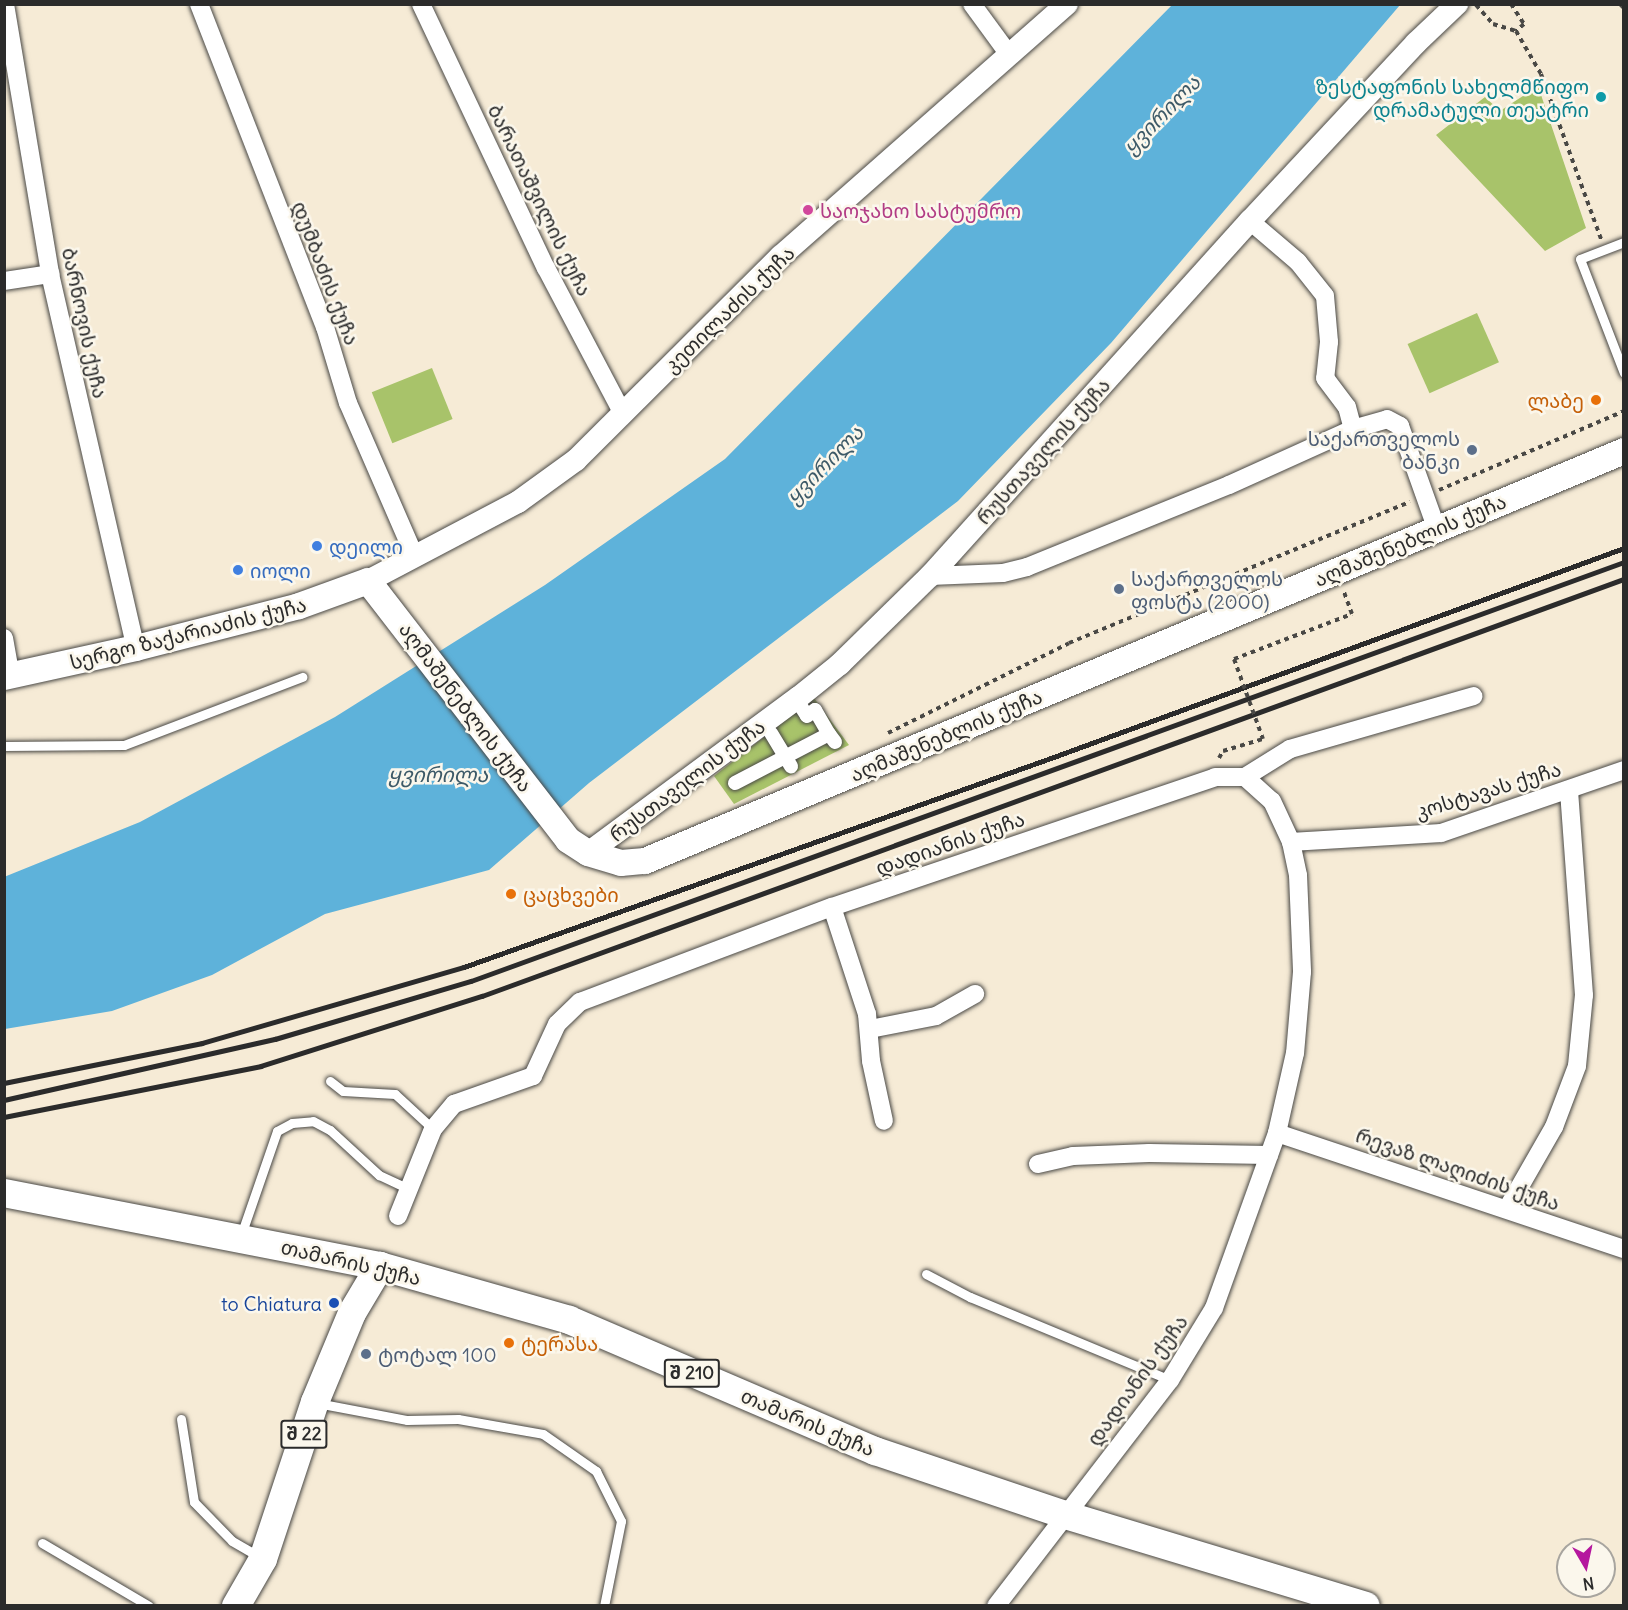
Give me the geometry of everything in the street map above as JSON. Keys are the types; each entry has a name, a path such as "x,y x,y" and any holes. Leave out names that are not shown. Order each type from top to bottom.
{"main road":[{"name":"აღმაშენებლის ქუჩა","path":"368,581 578,847 621,863 645,861 1623,451"},
{"name":"სერგო ზაქარიაძის ქუჩა","path":"8,676 136,648 299,606 368,581"},
{"name":"თამარის ქუჩა","path":"4,1193 241,1237 380,1266 569,1320 875,1451 1324,1600 1366,1605"},
{"name":"შ 22","path":"236,1605 263,1559 315,1402 352,1313 380,1266"}],"street":[{"name":"ბარნოვის ქუჩა","path":"5,4 50,274 136,648"},
{"name":"დუმბაძის ქუჩა","path":"199,4 325,327 348,403 415,556"},
{"name":"ბარათაშვილის ქუჩა","path":"422,4 546,268 623,414"},
{"path":"972,4 1010,56"},
{"name":"კეთილაძის ქუჩა","path":"368,581 518,502 576,460 780,256 1068,4"},
{"name":"რუსთაველის ქუჩა","path":"578,847 799,697 840,663 930,576 1250,221 1416,43 1457,4"},
{"path":"1250,221 1298,262 1325,296 1329,332 1325,378 1347,407 1353,429"},
{"path":"4,281 50,274"},
{"path":"930,576 1003,573 1027,567 1229,485 1353,429 1387,419 1400,426 1437,530"},
{"path":"4,638 8,676"},
{"path":"1245,777 1290,749 1474,696"},
{"path":"735,783 788,761 832,738 815,710 807,716 802,708"},
{"path":"771,733 788,761"},
{"name":"კოსტავას ქუჩა","path":"1291,842 1441,833 1623,770"},
{"name":"დადიანის ქუჩა","path":"398,1216 407,1188 433,1129 454,1104 532,1076 557,1024 580,1002 832,907 1215,777 1245,777 1272,801 1291,842 1298,875 1302,972 1295,1053 1277,1132 1214,1308 1170,1380 996,1605"},
{"path":"1508,1209 1554,1127 1577,1066 1584,995 1569,790"},
{"path":"832,907 870,1029 871,1061 884,1121"},
{"path":"870,1029 936,1016 975,994"},
{"name":"რევაზ ლაღიძის ქუჩა","path":"1277,1132 1623,1249"},
{"path":"1038,1164 1073,1156 1149,1153 1269,1155"}],"lane":[{"path":"1623,242 1580,259 1623,373"},
{"path":"4,746 124,745 302,677"},
{"path":"330,1081 343,1091 395,1094 433,1129"},
{"path":"241,1237 277,1131 292,1123 313,1121 330,1130 379,1175 407,1188"},
{"path":"926,1274 970,1298 1170,1380"},
{"path":"315,1402 407,1420 458,1419 543,1434 596,1470 621,1521 604,1605"},
{"path":"181,1419 194,1502 232,1541 263,1559"},
{"path":"42,1544 148,1605"}],"path":[{"path":"1476,4 1492,24 1516,31 1541,74 1606,249"},
{"path":"1511,4 1524,24 1516,31"},
{"path":"1620,4 1623,8"},
{"path":"887,734 1069,643 1425,496 1623,411"},
{"path":"1223,751 1263,739 1234,660 1352,614 1336,572"}],"green space":[{"path":"1538,86 1586,228 1545,251 1436,135 1485,97 1500,111"},
{"path":"1477,313 1499,362 1430,393 1408,344"},
{"path":"432,368 453,419 392,443 372,392"},
{"path":"814,698 849,745 734,804 714,776"}],"water":[{"name":"ყვირილა","path":"1172,5 1400,5 1111,343 958,501 589,783 489,870 325,914 212,975 112,1011 5,1029 4,877 140,822 335,717 545,585 725,459"}],"railway":[{"path":"4,1083 202,1043 464,967 1051,758 1624,548"},
{"path":"4,1100 275,1039 471,981 1624,562"},
{"path":"4,1117 261,1066 482,996 1624,579"}],"place":[{"name":"ზესტაფონის სახელმწიფო დრამატული თეატრი","path":"1601,97"},
{"name":"საოჯახო სასტუმრო","path":"808,210"},
{"name":"ლაბე","path":"1596,400"},
{"name":"საქართველოს ბანკი","path":"1472,450"},
{"name":"დეილი","path":"317,546"},
{"name":"იოლი","path":"238,570"},
{"name":"საქართველოს ფოსტა (2000)","path":"1119,589"},
{"name":"ცაცხვები","path":"511,894"},
{"name":"to Chiatura","path":"334,1303"},
{"name":"ტერასა","path":"509,1343"},
{"name":"ტოტალ 100","path":"366,1354"}]}
